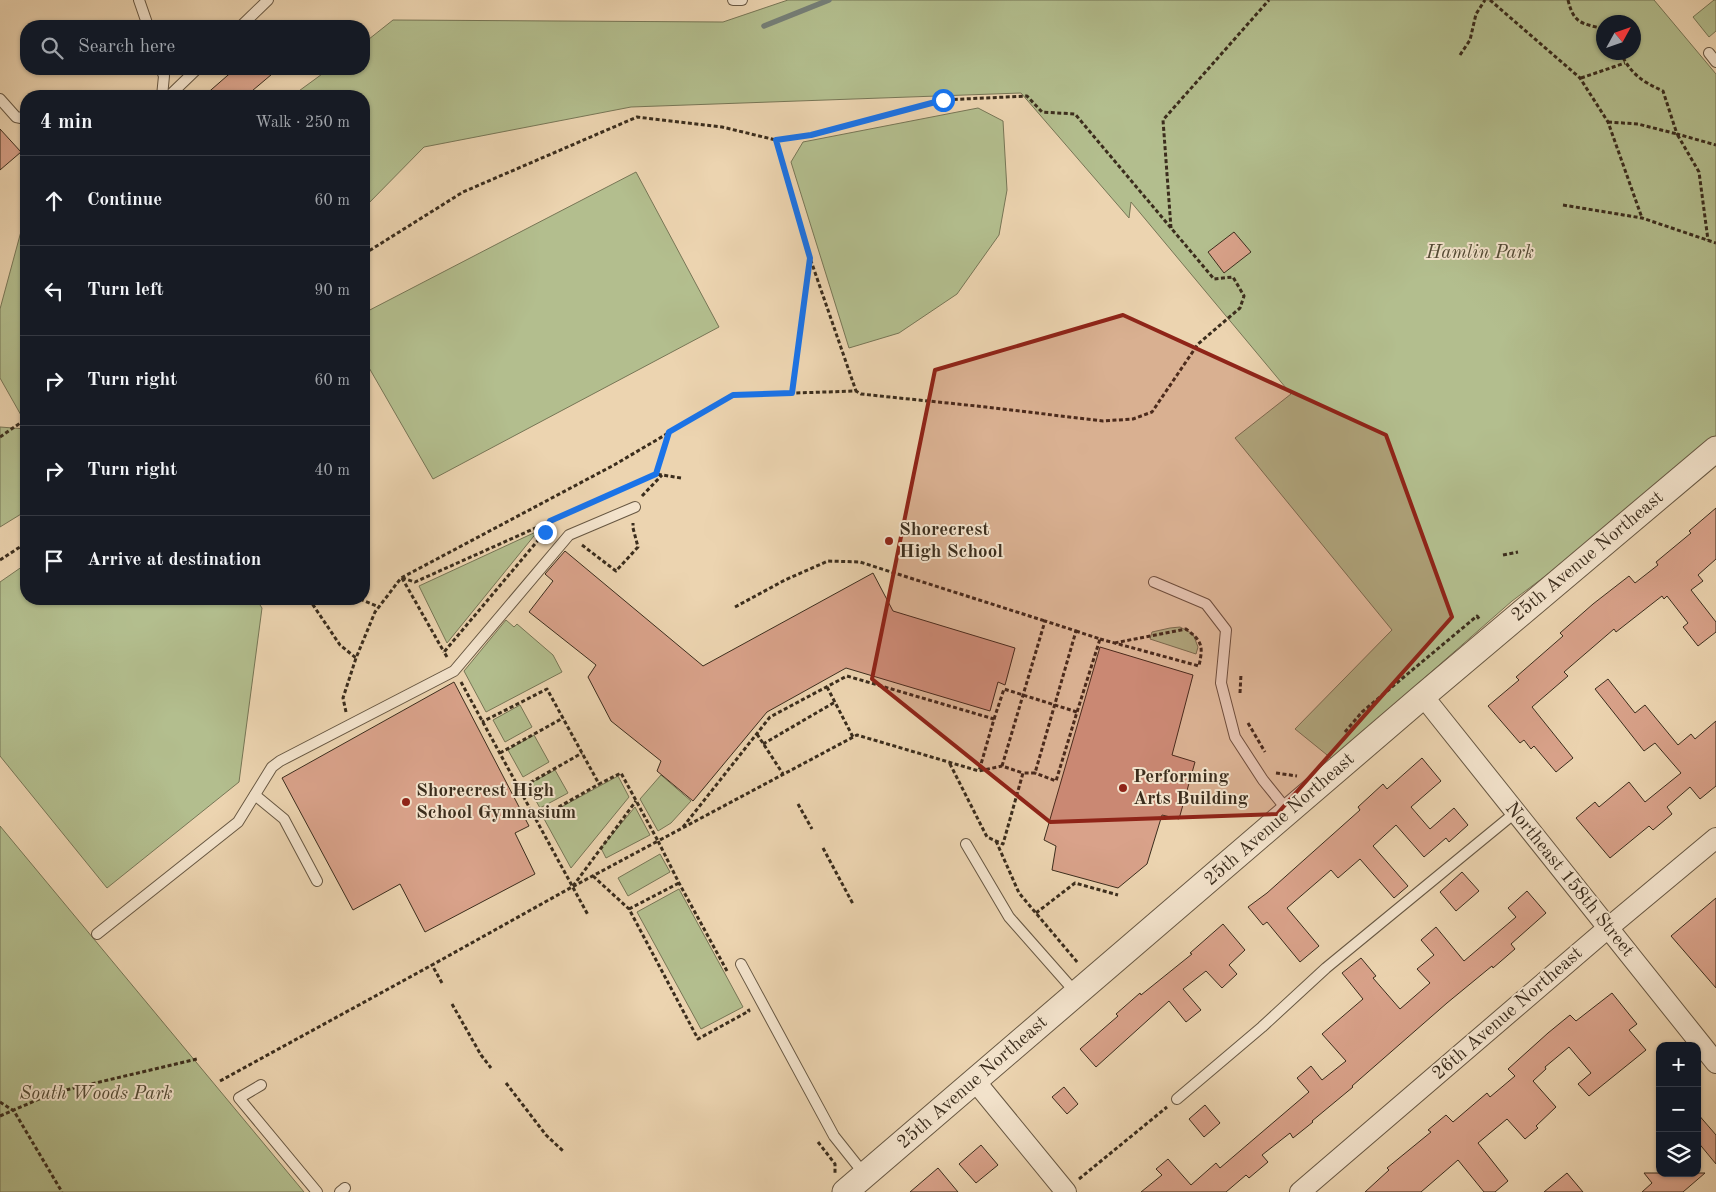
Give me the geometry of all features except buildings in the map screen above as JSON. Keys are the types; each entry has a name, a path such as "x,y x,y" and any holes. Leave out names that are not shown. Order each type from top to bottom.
{"street":[{"name":"25th Avenue Northeast","path":"846,1192 1423,696 1716,449"},
{"name":"Northeast 158th Street","path":"1423,696 1716,1063"},
{"name":"26th Avenue Northeast","path":"1300,1192 1716,838"},
{"path":"976,1081 1065,1192"}],"lane":[{"path":"139,0 146,20"},
{"path":"247,20 268,0"},
{"path":"734,0 741,0"},
{"path":"1709,53 1716,62"},
{"path":"163,90 164,75"},
{"path":"174,90 191,75"},
{"path":"0,99 16,117 20,118"},
{"path":"97,934 238,822 272,767 280,761 454,671 569,535 635,507"},
{"path":"1154,582 1206,604 1226,630 1221,683 1235,737 1263,780 1289,812"},
{"path":"255,796 284,819 317,880"},
{"path":"1177,1098 1262,1027 1326,968 1516,812"},
{"path":"966,844 1009,918 1077,994"},
{"path":"741,964 834,1136 865,1175"},
{"path":"261,1085 239,1098 317,1192"}],"path":[{"path":"1172,228 1163,120 1270,0"},
{"path":"1460,55 1470,40 1476,14 1485,0"},
{"path":"1490,0 1580,78 1608,122 1642,218"},
{"path":"1568,0 1571,14 1580,22 1596,27"},
{"path":"1624,60 1627,67 1646,83 1663,91 1677,134 1699,172 1708,240"},
{"path":"1580,78 1625,63"},
{"path":"370,250 463,192 637,117 722,126 776,140 811,135 943,100 1027,96 1042,112 1074,114 1214,279 1233,277 1244,296 1240,308 1198,344 1152,412 1133,419 1102,421 861,394 856,390 810,258 776,140"},
{"path":"1608,122 1638,124 1716,145"},
{"path":"1563,205 1642,218 1716,243"},
{"path":"792,393 810,258"},
{"path":"349,725 343,698 356,658 375,612 401,578 614,465 733,395 856,390"},
{"path":"0,437 20,423"},
{"path":"656,474 669,432"},
{"path":"401,578 414,582 656,474 681,478"},
{"path":"582,545 616,572 638,547 633,528 635,507 645,492 662,475"},
{"path":"444,652 545,532 550,521"},
{"path":"0,560 20,547"},
{"path":"1503,555 1518,552"},
{"path":"735,607 785,580 828,562 860,562 1100,639 1114,643 1199,666 1202,648 1196,636 1186,629 1114,643"},
{"path":"401,578 444,652 588,915"},
{"path":"370,603 379,607"},
{"path":"314,605 340,644 356,658"},
{"path":"1343,734 1362,712 1477,616 1494,637"},
{"path":"1002,766 1044,621"},
{"path":"1035,773 1076,631"},
{"path":"220,1080 572,887 857,735 979,772 1002,766 1023,773 1035,773 1056,781 1100,639"},
{"path":"1240,694 1241,674"},
{"path":"681,829 770,717 847,676 994,719"},
{"path":"827,686 853,737"},
{"path":"482,722 547,689 599,784"},
{"path":"979,772 1004,689 1077,712"},
{"path":"763,744 835,702"},
{"path":"500,753 563,718"},
{"path":"1247,722 1267,756"},
{"path":"757,734 783,774"},
{"path":"519,789 582,753"},
{"path":"949,762 986,837 1004,844 1023,773"},
{"path":"1272,765 1277,773 1305,778"},
{"path":"536,820 621,773 658,841 678,884 730,977"},
{"path":"572,887 636,800"},
{"path":"798,804 812,829"},
{"path":"995,840 1019,893 1082,968"},
{"path":"823,848 853,904"},
{"path":"593,876 629,910 698,1039 749,1011 744,1003"},
{"path":"1036,912 1074,883 1118,895"},
{"path":"629,910 678,884"},
{"path":"432,965 442,983"},
{"path":"452,1004 481,1055 491,1068"},
{"path":"0,1116 53,1092 197,1059"},
{"path":"506,1083 546,1136 563,1151"},
{"path":"1065,1192 1177,1098"},
{"path":"0,1102 14,1111 62,1192"}],"highlighted area":[{"path":"1123,315 1386,435 1452,617 1277,814 1050,822 872,679 935,370"}],"green space":[{"name":"Hamlin Park","path":"788,0 1654,0 1716,74 1716,448 1512,601 1332,759 1295,729 1392,630 1235,438 1291,394 1131,202 1129,218 1021,93 631,107 424,147 370,202 370,90 300,90 321,75 370,75 370,38 393,20 723,22"},
{"path":"1716,0 1716,31 1709,37 1693,17"},
{"path":"978,108 1003,121 1007,190 999,235 957,294 899,333 849,348 791,162 803,142"},
{"path":"636,172 719,327 433,479 370,369 370,310"},
{"path":"20,235 20,413 0,378 0,309"},
{"path":"0,427 20,429 20,515 0,527"},
{"path":"538,531 447,643 419,586"},
{"path":"20,568 20,605 260,605 262,608 239,782 107,888 0,756 0,582"},
{"path":"506,620 514,627 517,624 553,655 562,672 486,712 464,671"},
{"path":"1180,627 1193,634 1198,647 1196,654 1150,639 1152,632"},
{"path":"520,705 532,727 505,742 493,720"},
{"path":"534,735 549,762 523,777 508,750"},
{"path":"555,770 568,793 540,808 527,785"},
{"path":"661,775 691,801 671,823 658,831 640,799"},
{"path":"618,776 629,797 571,868 543,817"},
{"path":"635,807 650,835 606,858 601,848"},
{"name":"South Woods Park","path":"0,826 304,1192 0,1192"},
{"path":"660,854 670,872 628,896 618,878"},
{"path":"679,889 743,1007 701,1029 637,912"}],"waterway":[{"path":"764,26 829,0"}],"place":[{"name":"Shorecrest High School","path":"889,541"},
{"name":"Performing Arts Building","path":"1123,788"},
{"name":"Shorecrest High School Gymnasium","path":"406,802"}],"route":[{"path":"545,532 550,521 656,474 669,432 733,395 792,393 810,258 776,140 811,135 943,100"}]}
